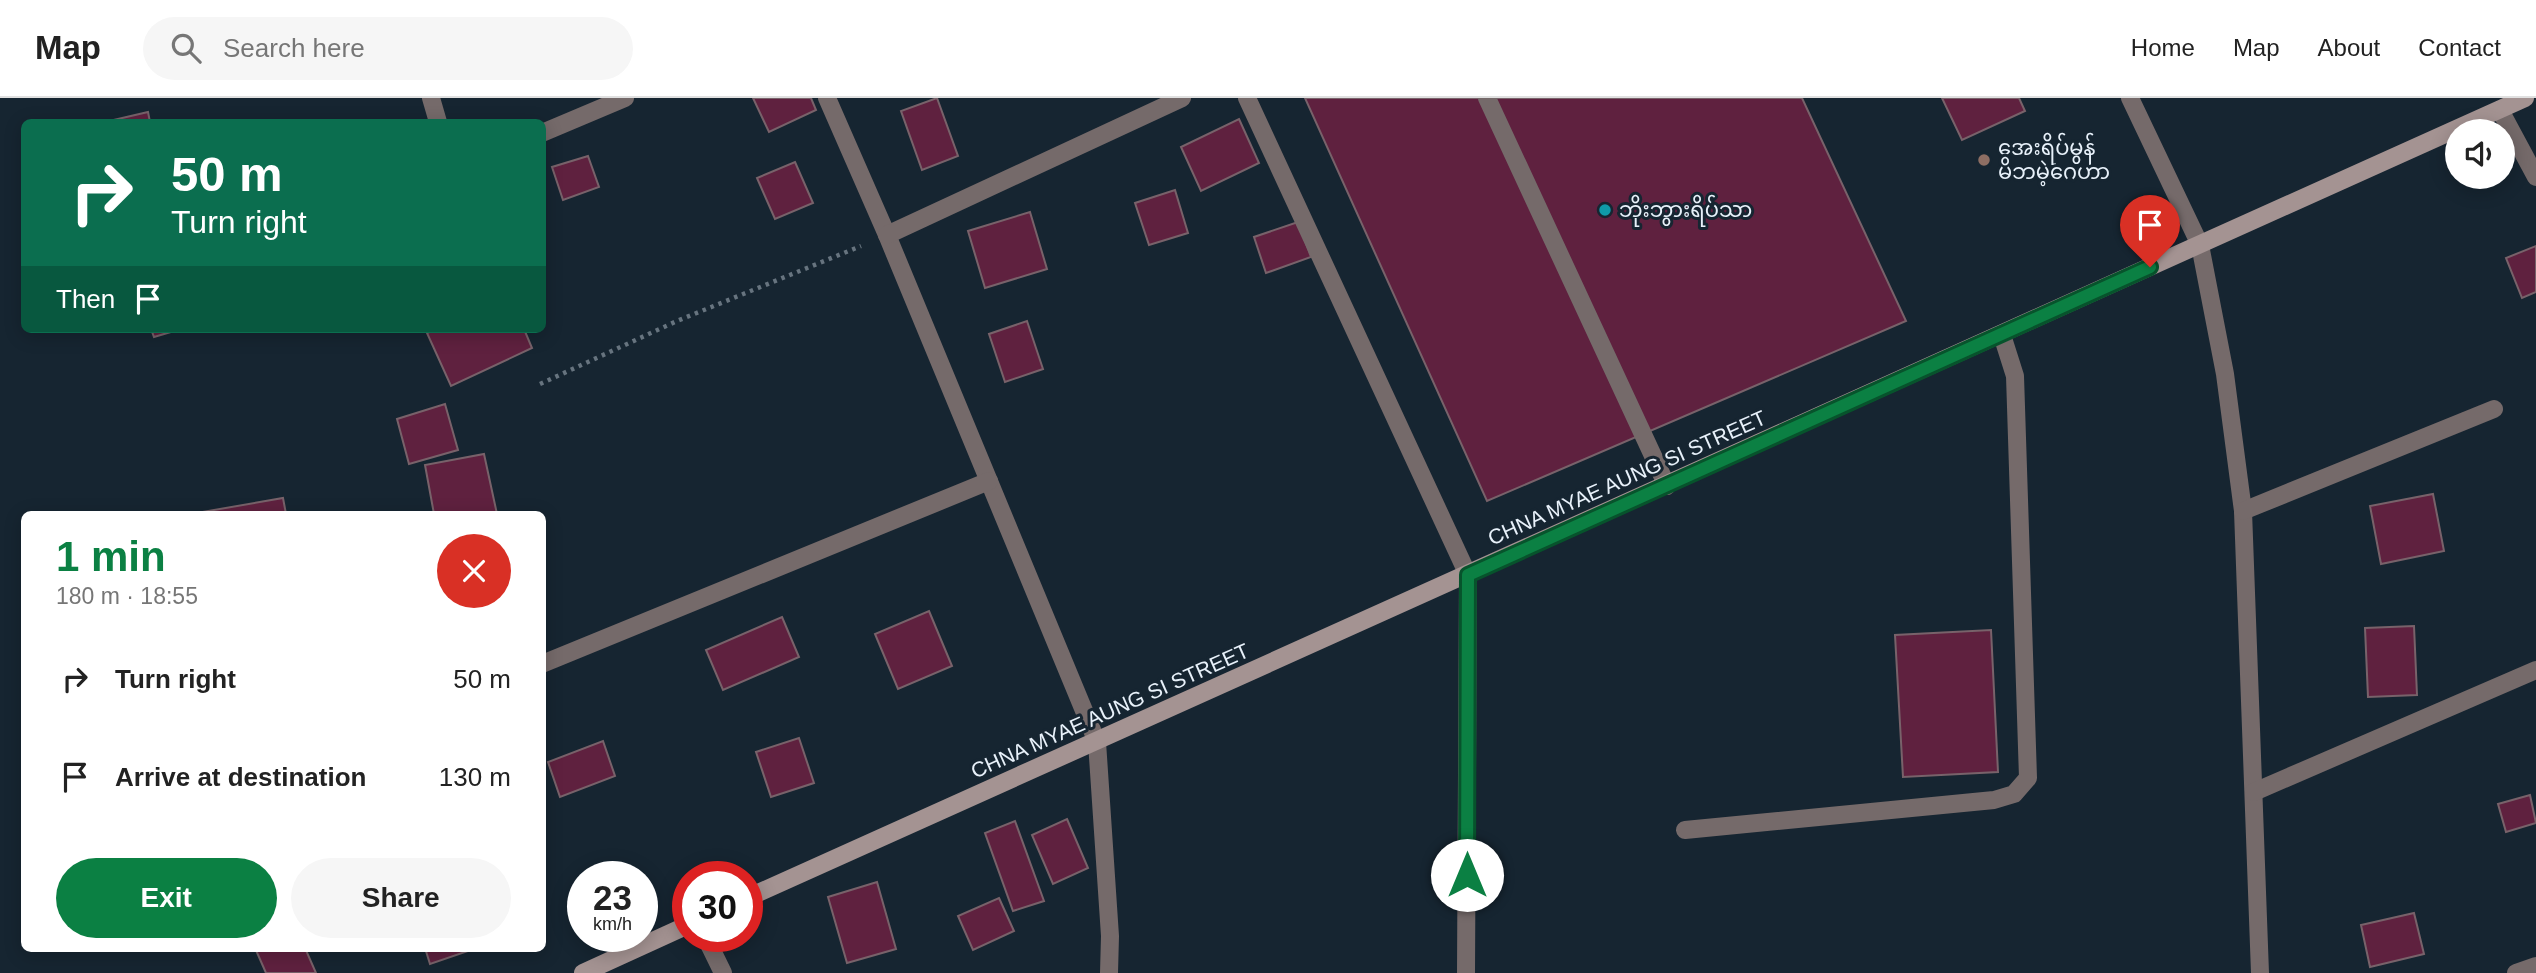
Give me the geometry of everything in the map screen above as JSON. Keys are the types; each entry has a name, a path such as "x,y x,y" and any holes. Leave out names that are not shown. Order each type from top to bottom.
{"street":[{"path":"431,98 437,119"},
{"path":"546,131 625,98"},
{"path":"827,98 1097,742 1110,936 1108,973"},
{"path":"887,236 1182,98"},
{"path":"1247,98 1468,575 1466,973"},
{"path":"1487,98 1667,486"},
{"path":"2130,98 2200,245 2225,374 2243,511 2260,973"},
{"name":"CHNA MYAE AUNG SI STREET","path":"763,891 2525,98"},
{"path":"2500,110 2536,177"},
{"path":"1685,830 1994,800 2014,794 2028,778 2015,376 2001,335"},
{"path":"2243,511 2494,409"},
{"path":"546,662 989,481"},
{"path":"2254,792 2536,670"},
{"path":"583,973 672,932"},
{"path":"713,952 723,973"},
{"path":"2516,973 2536,966"}],"path":[{"path":"540,384 677,321 887,236"}],"building":[{"path":"753,98 811,98 816,110 769,132"},
{"path":"937,98 958,156 922,170 901,111"},
{"name":"ဘိုးဘွားရိပ်သာ","path":"1305,98 1802,98 1906,321 1487,501"},
{"path":"1942,98 2019,98 2025,111 1962,140"},
{"path":"148,112 149,119 118,119"},
{"path":"1239,119 1259,163 1201,191 1181,147"},
{"path":"588,156 599,187 563,200 552,167"},
{"path":"795,162 813,203 775,219 757,178"},
{"path":"1175,190 1188,233 1149,245 1135,203"},
{"path":"1030,212 1047,269 985,288 968,231"},
{"path":"1298,222 1311,257 1266,273 1254,237"},
{"path":"2536,246 2536,292 2522,298 2506,258"},
{"path":"1027,321 1043,369 1005,382 989,334"},
{"path":"427,333 526,333 532,348 451,386"},
{"path":"445,404 458,450 409,464 397,419"},
{"path":"484,454 496,511 433,511 425,465"},
{"path":"2433,494 2444,551 2381,564 2370,506"},
{"path":"283,498 285,511 208,511"},
{"path":"929,611 952,666 898,689 875,634"},
{"path":"782,617 799,657 723,690 706,650"},
{"path":"2414,626 2417,695 2368,697 2365,628"},
{"path":"1991,630 1998,772 1903,777 1895,635"},
{"path":"799,738 814,783 771,797 756,752"},
{"path":"603,741 615,776 560,797 548,762"},
{"path":"2530,795 2536,823 2506,832 2498,804"},
{"path":"1067,819 1088,868 1053,884 1032,835"},
{"path":"1015,821 1044,901 1013,911 985,833"},
{"path":"877,882 896,949 847,963 828,897"},
{"path":"999,898 1014,931 973,950 958,916"},
{"path":"2414,913 2424,954 2370,967 2361,925"},
{"path":"257,952 307,952 316,973 266,973"},
{"path":"426,952 465,952 430,964"}],"place":[{"name":"အေးရိပ်မွန် မိဘမဲ့ဂေဟာ","path":"1984,160"},
{"name":"ဘိုးဘွားရိပ်သာ","path":"1605,210"}],"route":[{"path":"1467,875 1468,575 2150,267"}]}
